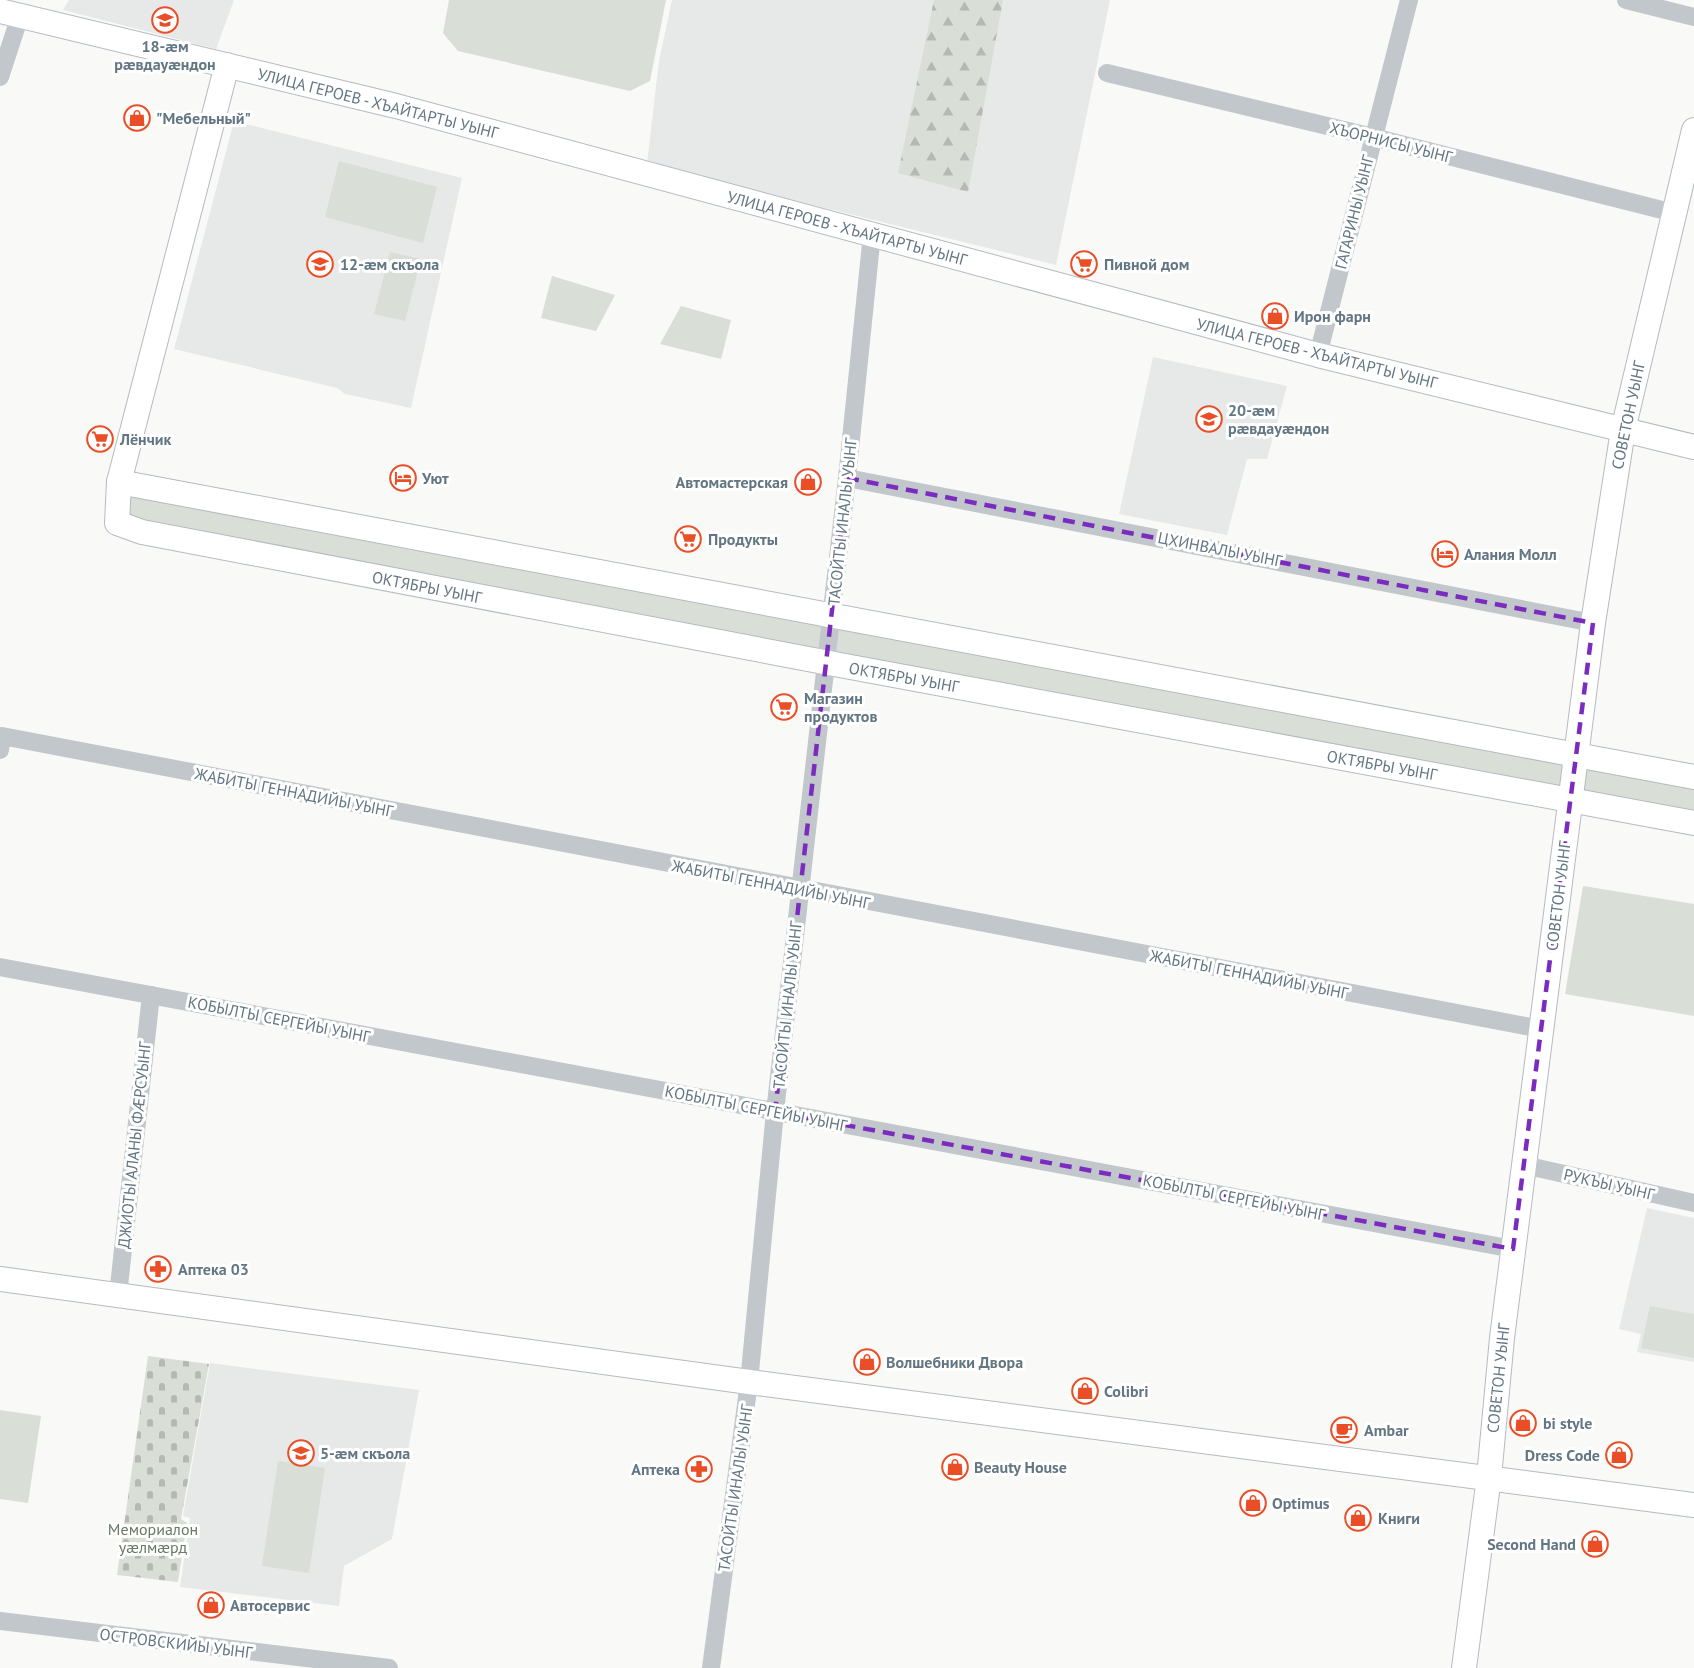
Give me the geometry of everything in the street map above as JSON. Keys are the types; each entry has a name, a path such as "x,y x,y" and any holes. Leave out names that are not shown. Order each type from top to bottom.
{"street":[{"name":"ГАГАРИНЫ УЫНГ","path":"1318,355 1409,0"},
{"path":"1626,0 1694,17"},
{"path":"0,77 10,13"},
{"name":"УЛИЦА ГЕРОЕВ - ХЪАЙТАРТЫ УЫНГ","path":"10,13 396,106 1318,355 1694,447"},
{"path":"227,65 119,482 1694,777"},
{"name":"ХЪОРНИСЫ УЫНГ","path":"1107,73 1674,213"},
{"name":"СОВЕТОН УЫНГ","path":"1464,1668 1489,1477 1502,1338 1593,623 1623,430 1694,130"},
{"name":"ТАСОЙТЫ ИНАЛЫ УЫНГ","path":"711,1668 749,1382 775,1112 847,478 872,234"},
{"name":"ЦХИНВАЛЫ УЫНГ","path":"847,478 1593,623"},
{"name":"ОКТЯБРЫ УЫНГ","path":"119,482 117,523 142,532 826,663 1694,823"},
{"name":"ЖАБИТЫ ГЕННАДИЙЫ УЫНГ","path":"1,743 800,889 1541,1029"},
{"name":"КОБЫЛТЫ СЕРГЕЙЫ УЫНГ","path":"0,967 1513,1249"},
{"name":"ДЖИОТЫ АЛАНЫ ФÆРСУЫНГ","path":"118,1295 151,995"},
{"name":"РУКЪЫ УЫНГ","path":"1524,1165 1694,1203"},
{"path":"0,1279 749,1382 1694,1504"},
{"name":"ОСТРОВСКИЙЫ УЫНГ","path":"0,1622 389,1668"}],"highlighted area":[{"path":"847,478 1593,623 1513,1249 775,1112"}],"shaded area":[{"name":"18-æм рӕвдауӕндон","path":"69,0 234,0 216,49 63,10"},
{"path":"672,0 1110,0 1056,265 647,164 659,61"},
{"name":"12-æм скъола","path":"234,121 462,178 411,408 345,394 337,388 174,349"},
{"name":"20-æм рӕвдауӕндон","path":"1153,357 1287,386 1267,459 1247,459 1227,535 1119,514"},
{"path":"1647,1208 1694,1218 1694,1362 1637,1352 1641,1334 1619,1329"},
{"name":"5-æм скъола","path":"210,1363 419,1390 392,1539 344,1566 339,1606 180,1587 190,1518 183,1516"}],"green space":[{"path":"449,0 666,0 650,81 630,91 458,51 443,33"},
{"path":"934,0 1003,0 968,192 898,173"},
{"path":"339,161 437,187 423,243 325,217"},
{"path":"390,252 421,259 405,321 374,314"},
{"path":"552,276 615,295 596,331 541,318"},
{"path":"681,306 731,320 721,359 660,344"},
{"path":"129,492 824,623 820,652 127,520"},
{"path":"838,626 1564,761 1565,790 834,656"},
{"path":"1580,767 1694,785 1694,817 1580,796"},
{"path":"1583,886 1694,904 1694,1016 1565,994"},
{"path":"1650,1306 1694,1314 1694,1358 1641,1348"},
{"name":"Мемориалон уæлмæрд","path":"148,1356 209,1364 181,1519 187,1523 178,1582 117,1575"},
{"path":"0,1410 41,1416 28,1503 0,1499"},
{"path":"278,1461 325,1468 309,1573 262,1566"}],"place":[{"name":"18-æм рӕвдауӕндон","path":"165,20"},
{"name":"\"Мебельный\"","path":"137,118"},
{"name":"12-æм скъола","path":"320,264"},
{"name":"Пивной дом","path":"1084,264"},
{"name":"Ирон фарн","path":"1275,316"},
{"name":"20-æм рӕвдауӕндон","path":"1209,419"},
{"name":"Лёнчик","path":"100,439"},
{"name":"Уют","path":"403,478"},
{"name":"Автомастерская","path":"808,482"},
{"name":"Продукты","path":"688,539"},
{"name":"Алания Молл","path":"1445,554"},
{"name":"Магазин продуктов","path":"784,707"},
{"name":"Аптека 03","path":"158,1269"},
{"name":"Волшебники Двора","path":"867,1362"},
{"name":"Colibri","path":"1085,1391"},
{"name":"bi style","path":"1523,1423"},
{"name":"Ambar","path":"1344,1430"},
{"name":"5-æм скъола","path":"301,1453"},
{"name":"Dress Code","path":"1619,1455"},
{"name":"Beauty House","path":"955,1467"},
{"name":"Аптека","path":"699,1469"},
{"name":"Optimus","path":"1253,1503"},
{"name":"Книги","path":"1358,1518"},
{"name":"Second Hand","path":"1595,1544"},
{"name":"Автосервис","path":"211,1605"}]}
